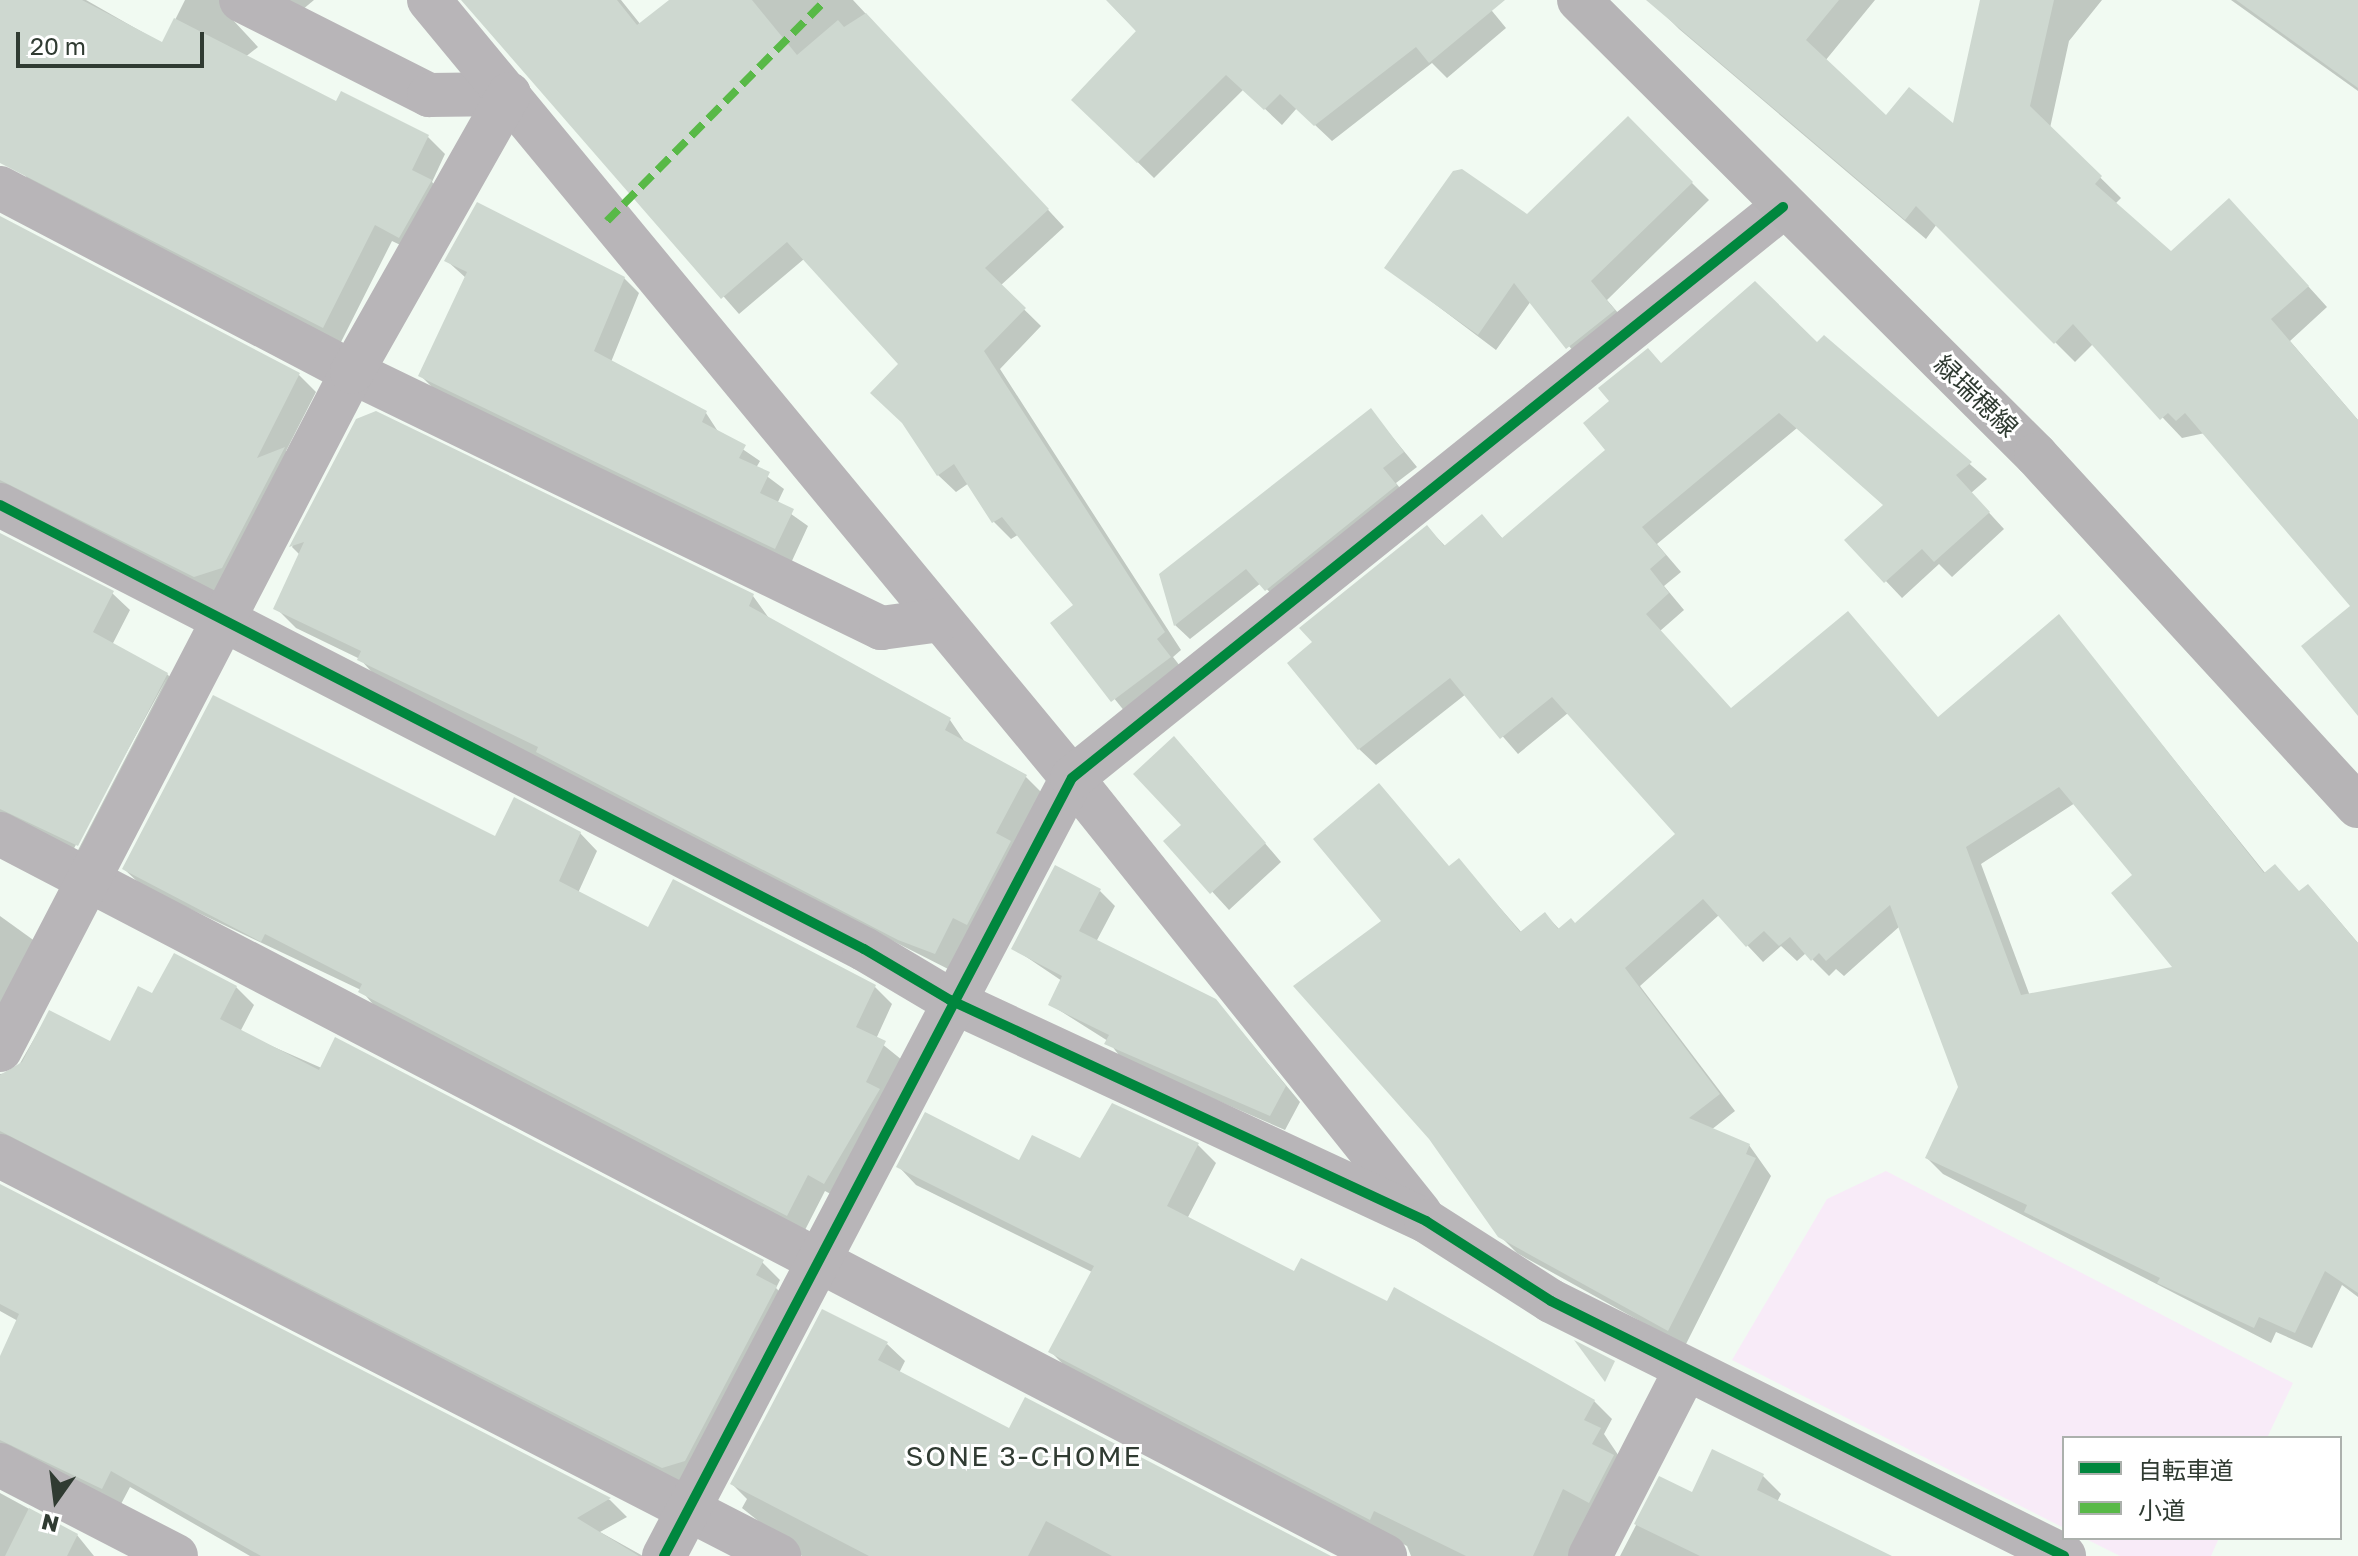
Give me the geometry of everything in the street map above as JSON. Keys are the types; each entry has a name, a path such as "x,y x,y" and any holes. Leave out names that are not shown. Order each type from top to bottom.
{"main road":[{"name":"緑瑞穂線","path":"1579,0 1783,207 2036,455 2358,806"}],"street":[{"path":"241,0 429,95 509,94"},
{"path":"429,0 1072,778 1426,1221"},
{"path":"0,1050 352,372 509,94"},
{"path":"0,188 352,372 881,628 940,620"},
{"path":"664,1556 950,1000 1072,778 1783,207"},
{"path":"0,505 864,949 950,1000 1426,1221 1551,1301 1685,1371 2064,1556"},
{"path":"0,834 1385,1556"},
{"path":"0,1156 779,1556"},
{"path":"1590,1556 1685,1371"},
{"path":"0,1465 176,1556"}],"shaded area":[{"path":"1886,1171 2293,1383 2268,1436 2062,1436 2062,1527 1732,1360 1827,1199"},
{"path":"2088,1540 2218,1540 2211,1556 2120,1556"}],"building":[{"path":"0,0 82,0 162,42 174,18 336,101 341,91 429,135 412,170 432,180 399,238 375,225 323,328 0,163"},
{"path":"461,0 617,0 637,25 669,0 752,0 797,55 838,20 844,27 866,13 1049,209 985,268 1026,308 984,351 1165,632 1157,639 1171,657 1111,702 1050,623 1073,605 1002,517 992,523 954,464 937,476 902,423 870,393 898,364 787,242 721,299"},
{"path":"1106,0 1505,0 1429,63 1416,47 1314,126 1280,94 1264,110 1226,75 1137,163 1071,100 1136,31"},
{"path":"1646,0 1839,0 1806,40 1886,115 1909,87 1953,123 1980,0 2054,0 2030,106 2102,176 2095,184 2171,251 2229,198 2309,286 2271,319 2358,420 2358,716 2301,646 2350,606 2185,413 2176,421 2168,413 2160,420 2073,324 2054,344 1916,206 1905,220"},
{"path":"2236,0 2358,0 2358,88"},
{"path":"1628,116 1693,182 1591,281 1615,310 1566,349 1514,283 1478,335 1384,268 1453,171 1462,169 1527,214"},
{"path":"477,202 625,277 594,351 707,411 702,422 746,445 739,458 770,472 760,493 794,509 775,549 418,376 467,272 444,261"},
{"path":"0,216 300,373 257,458 285,447 222,568 194,577 0,480"},
{"path":"1755,281 1817,342 1824,335 1972,462 1956,475 1990,512 1934,562 1922,549 1884,583 1844,540 1883,505 1779,413 1642,527 1666,555 1650,569 1669,593 1646,614 1731,708 1848,611 1938,717 2059,614 2264,873 2275,864 2299,891 2308,884 2358,943 2358,1293 2325,1271 2295,1333 2259,1317 2254,1328 2157,1283 2160,1278 2024,1212 2027,1205 1925,1158 1958,1087 1890,905 1826,961 1819,953 1811,961 1790,937 1779,946 1764,931 1746,947 1703,899 1625,968 1720,1094 1689,1118 1750,1144 1746,1154 1756,1158 1668,1331 1498,1237 1429,1139 1293,986 1381,921 1313,839 1379,783 1449,866 1459,858 1520,932 1545,912 1558,929 1571,918 1575,923 1675,834 1552,697 1500,739 1450,678 1358,750 1287,663 1312,642 1299,628 1427,525 1444,546 1482,514 1502,538 1605,450 1583,423 1609,401 1598,388 1648,348 1661,363","holes":["2059,787 2132,875 2111,893 2172,967 2021,995 1966,847"]},
{"path":"1371,408 1404,452 1383,468 1397,485 1265,591 1246,569 1174,626 1159,574"},
{"path":"376,411 754,594 749,606 951,718 945,730 1027,775 996,833 1011,841 967,925 953,918 935,954 898,940 536,752 538,747 357,660 361,651 273,609 304,542 289,547 356,419"},
{"path":"0,533 114,591 93,632 168,673 78,846 0,809"},
{"path":"213,695 495,836 514,797 581,832 559,881 648,927 673,879 876,985 856,1027 886,1041 866,1082 880,1089 824,1184 808,1175 787,1216 358,992 362,984 265,934 261,942 122,869"},
{"path":"1174,736 1266,843 1210,894 1163,841 1181,825 1133,774"},
{"path":"1055,865 1101,889 1079,931 1216,999 1286,1086 1270,1116 1104,1044 1109,1035 1048,1005 1062,976 1011,949"},
{"path":"174,953 237,986 220,1019 319,1070 335,1037 764,1260 756,1275 777,1286 685,1461 662,1468 0,1131 0,1075 22,1062 49,1010 110,1041 138,986 152,993"},
{"path":"1112,1103 1199,1143 1167,1206 1294,1271 1301,1258 1387,1301 1394,1287 1595,1400 1584,1420 1601,1428 1592,1444 1614,1455 1589,1503 1563,1489 1533,1556 1466,1556 1374,1511 1370,1520 1048,1352 1094,1266 896,1167 925,1112 1019,1160 1032,1135 1080,1158"},
{"path":"0,1184 611,1498 577,1518 639,1556 261,1556 111,1471 102,1489 0,1440 0,1356 19,1314 0,1304"},
{"path":"822,1309 888,1342 878,1360 1009,1428 1025,1397 1331,1556 1112,1556 1046,1521 1028,1556 869,1556 730,1484"},
{"path":"1574,1340 1615,1361 1605,1382"},
{"path":"1712,1449 1764,1474 1757,1490 1892,1556 1700,1556 1634,1524 1659,1476 1692,1492"},
{"path":"29,1508 78,1534 67,1556 5,1556"}],"marked path":[{"path":"607,221 826,0"}],"cycle path":[{"path":"664,1556 1072,778 1783,207"},
{"path":"0,505 864,949 950,1000 1426,1221 1551,1301 2064,1556"}],"district":[{"name":"SONE 3-CHOME","path":"1024,1456"}]}
